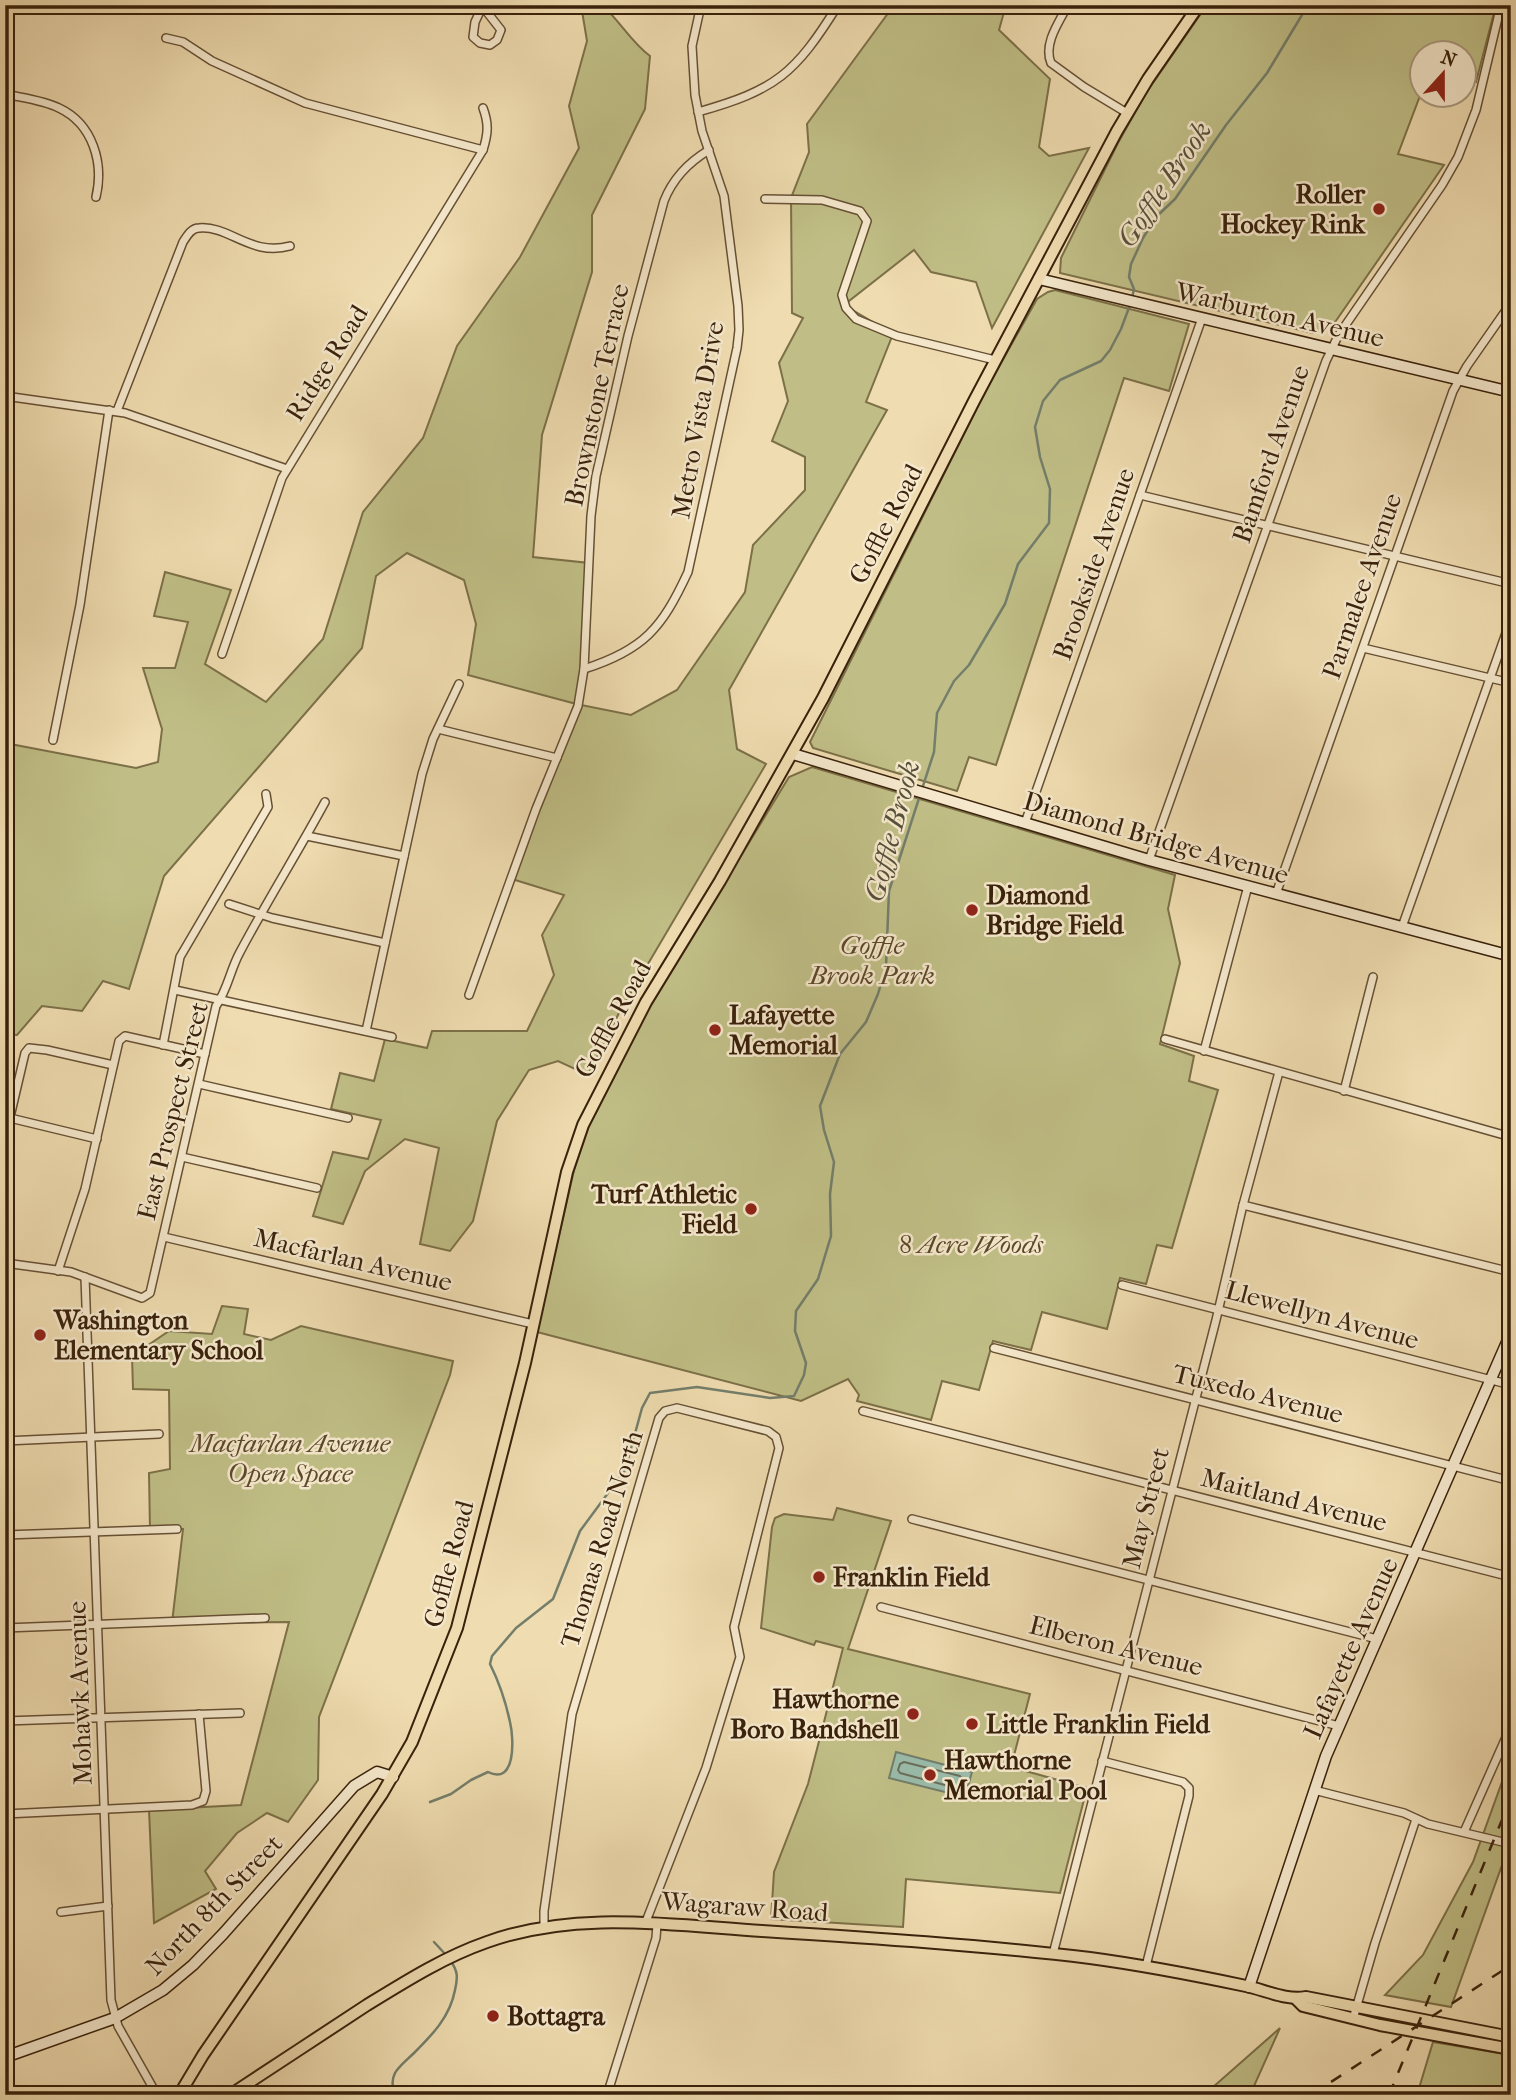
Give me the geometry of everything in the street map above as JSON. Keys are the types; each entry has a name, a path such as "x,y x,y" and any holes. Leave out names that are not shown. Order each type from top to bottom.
{"main road":[{"name":"Goffle Road","path":"179,2095 202,2055 393,1777 419,1725 457,1628 533,1324 567,1172 583,1125 646,1002 720,881 835,676 995,360 1127,113 1199,5"},
{"name":"Wagaraw Road","path":"230,2095 404,1982 456,1954 494,1940 544,1927 581,1923 657,1924 948,1943 1053,1954 1146,1966 1249,1987 1296,1999 1303,2006 1511,2037"},
{"name":"Wagaraw Road","path":"1354,2014 1511,2049"}],"street":[{"name":"Metro Vista Drive","path":"584,669 633,649 648,637 680,590 694,554 739,330 724,196 698,111 692,46 701,5"},
{"path":"698,111 758,92 785,74 808,52 838,5"},
{"path":"1068,5 1050,44 1051,63 1127,113"},
{"name":"Bamford Avenue","path":"1149,860 1331,349 1442,185 1458,157 1476,110 1502,5"},
{"path":"483,6 501,30 497,40 490,45 480,43 474,37 475,22 483,6"},
{"path":"166,38 175,38 212,61 305,103 483,149"},
{"path":"5,94 60,108 80,125 92,141 99,158 101,178 96,197"},
{"name":"Ridge Road","path":"222,654 282,478 483,149 488,135 488,120 483,108"},
{"name":"Brownstone Terrace","path":"469,995 578,706 584,669 594,491 618,376 664,201 679,176 695,158 709,150"},
{"path":"765,199 822,200 860,211 867,221 842,295 846,308 856,319 905,338 995,360"},
{"path":"53,740 80,604 113,411 183,242 190,231 198,228 214,230 257,247 278,250 290,246"},
{"name":"Warburton Avenue","path":"1039,279 1511,392"},
{"name":"Parmalee Avenue","path":"1276,894 1459,380 1511,303"},
{"name":"Brookside Avenue","path":"1025,823 1202,318"},
{"path":"5,396 113,411 287,469"},
{"path":"1140,495 1511,584"},
{"path":"1402,927 1511,619"},
{"path":"1363,648 1511,683"},
{"path":"366,1031 422,774 438,729 459,684"},
{"path":"438,729 557,758"},
{"name":"Diamond Bridge Avenue","path":"793,754 1149,860 1511,956"},
{"path":"163,1045 180,957 268,807 266,794"},
{"name":"East Prospect Street","path":"85,1278 142,1298 150,1293 213,1014 237,958 325,802"},
{"path":"307,835 404,856"},
{"path":"1204,1051 1248,886"},
{"path":"229,904 385,943"},
{"path":"1344,1091 1373,977"},
{"path":"175,990 392,1037"},
{"path":"58,1271 85,1189 119,1041 122,1037 142,1040 205,1054"},
{"path":"1166,1039 1511,1137"},
{"path":"5,1138 25,1053 29,1048 47,1049 113,1065"},
{"name":"May Street","path":"1053,1954 1279,1072"},
{"path":"199,1084 348,1118"},
{"path":"10,1118 97,1139"},
{"path":"182,1157 317,1188"},
{"path":"1243,1205 1511,1272"},
{"name":"Macfarlan Avenue","path":"164,1237 533,1324"},
{"path":"5,1263 85,1278"},
{"name":"Mohawk Avenue","path":"85,1278 111,2000 115,2018 157,2095"},
{"name":"Llewellyn Avenue","path":"1122,1285 1511,1385"},
{"name":"Lafayette Avenue","path":"1249,1987 1314,1790 1339,1726 1511,1333"},
{"name":"Tuxedo Avenue","path":"994,1348 1511,1481"},
{"name":"Thomas Road North","path":"544,1927 572,1714 659,1418 665,1411 677,1408 768,1431 776,1437 779,1448 734,1627 735,1638 741,1651 740,1657 706,1768 645,1924"},
{"name":"Maitland Avenue","path":"863,1411 1511,1577"},
{"path":"5,1441 159,1434"},
{"path":"912,1520 1377,1639"},
{"path":"5,1535 177,1529"},
{"name":"Elberon Avenue","path":"881,1608 1339,1726"},
{"path":"5,1628 265,1618"},
{"path":"5,1721 240,1713"},
{"path":"5,1814 105,1811 198,1804 206,1797 199,1714"},
{"path":"1464,1832 1511,1726"},
{"path":"1102,1761 1183,1782 1189,1788 1146,1966"},
{"name":"North 8th Street","path":"5,2057 115,2018 152,1997 193,1965 354,1786 374,1772 393,1777"},
{"path":"1314,1790 1511,1844"},
{"path":"1354,2014 1416,1819"},
{"path":"61,1912 108,1906"},
{"path":"607,2095 656,1938 657,1924"}],"green space":[{"path":"581,5 602,5 650,56 645,109 592,215 592,272 542,435 533,557 589,563 581,705 631,715 677,690 745,592 753,545 805,490 805,457 772,441 788,401 779,363 803,318 792,313 791,198 809,152 807,124 889,12 902,5 1006,5 999,30 1050,79 1039,147 1049,156 1089,148 992,328 976,282 931,272 914,250 844,305 893,334 866,402 887,410 729,690 737,749 766,764 619,1013 588,1075 558,1061 529,1070 497,1121 473,1221 450,1251 420,1244 439,1148 405,1139 365,1171 343,1224 313,1216 333,1152 368,1159 381,1120 331,1109 340,1073 374,1081 385,1039 427,1048 432,1031 527,1031 554,975 542,935 564,895 512,879 580,705 468,675 476,624 464,580 407,553 376,576 362,648 164,876 129,989 103,981 82,1011 42,1006 17,1035 5,1034 5,743 136,768 158,762 162,729 143,668 175,668 188,622 154,616 165,572 231,590 205,664 266,702 323,639 363,512 423,438 457,346 520,257 579,148 569,106 587,41"},
{"path":"1207,5 1496,5 1478,74 1478,38 1408,38 1408,108 1415,108 1398,154 1444,165 1331,328 1313,333 1060,273 1061,258 1146,93"},
{"path":"1055,290 1189,324 1169,391 1124,378 996,765 969,757 957,791 813,748 810,742 987,388 1037,299"},
{"name":"Goffle Brook Park","path":"812,767 1175,875 1168,909 1180,963 1160,1044 1194,1056 1189,1081 1218,1090 1172,1248 1157,1245 1146,1284 1120,1278 1107,1329 1042,1312 1031,1350 993,1341 979,1390 942,1381 931,1420 857,1401 859,1395 848,1379 801,1401 537,1332 574,1170 589,1125 653,1000 789,777"},
{"name":"Macfarlan Avenue Open Space","path":"222,1306 248,1309 244,1334 271,1340 301,1326 453,1361 450,1375 319,1717 318,1780 288,1822 267,1813 237,1833 205,1871 216,1889 154,1923 149,1810 241,1805 289,1622 172,1623 183,1529 150,1530 149,1473 170,1469 169,1390 133,1389 132,1356 169,1331 212,1334"},
{"path":"837,1508 891,1521 848,1649 1030,1694 1011,1767 1087,1788 1060,1893 906,1879 903,1927 771,1919 774,1872 808,1784 843,1648 816,1641 814,1645 761,1628 772,1527 775,1518 784,1514 833,1520"},
{"path":"1511,1757 1511,1840 1451,2007 1385,1995 1423,1955 1473,1862"},
{"path":"1280,2028 1250,2095 1204,2095"},
{"path":"1433,2042 1511,2055 1511,2095 1417,2095"}],"water":[{"name":"Hawthorne Memorial Pool","path":"896,1752 972,1772 965,1797 889,1778"}],"waterway":[{"name":"Goffle Brook","path":"1132,298 1134,289 1129,277 1131,264 1143,238 1156,217 1175,199 1226,125 1267,73 1308,5"},
{"name":"Goffle Brook","path":"430,1802 451,1794 488,1772 497,1775 508,1767 512,1749 511,1730 502,1693 490,1664 492,1656 516,1628 553,1599 580,1531 625,1470 642,1408 650,1393 697,1387 770,1398 794,1396 804,1375 806,1363 795,1331 796,1311 818,1279 831,1236 830,1194 834,1162 820,1106 840,1054 866,1022 878,994 886,966 889,891 934,752 937,713 954,681 969,665 1005,604 1018,564 1049,523 1050,489 1040,457 1035,427 1043,401 1060,380 1101,361 1121,329 1130,305"},
{"name":"Goffle Brook","path":"434,1942 446,1955"},
{"name":"Goffle Brook","path":"394,2095 395,2073 434,2032 453,2000 457,1978 450,1960"}],"railway":[{"path":"1389,2095 1511,1798"},
{"path":"1311,2095 1511,1965"}],"place":[{"name":"Roller Hockey Rink","path":"1379,209"},
{"name":"Diamond Bridge Field","path":"972,910"},
{"name":"Lafayette Memorial","path":"715,1030"},
{"name":"Turf Athletic Field","path":"751,1209"},
{"name":"Washington Elementary School","path":"40,1335"},
{"name":"Franklin Field","path":"819,1577"},
{"name":"Hawthorne Boro Bandshell","path":"913,1714"},
{"name":"Little Franklin Field","path":"972,1724"},
{"name":"Hawthorne Memorial Pool","path":"930,1775"},
{"name":"Bottagra","path":"493,2016"}],"park label":[{"name":"8 Acre Woods","path":"971,1244"}]}
